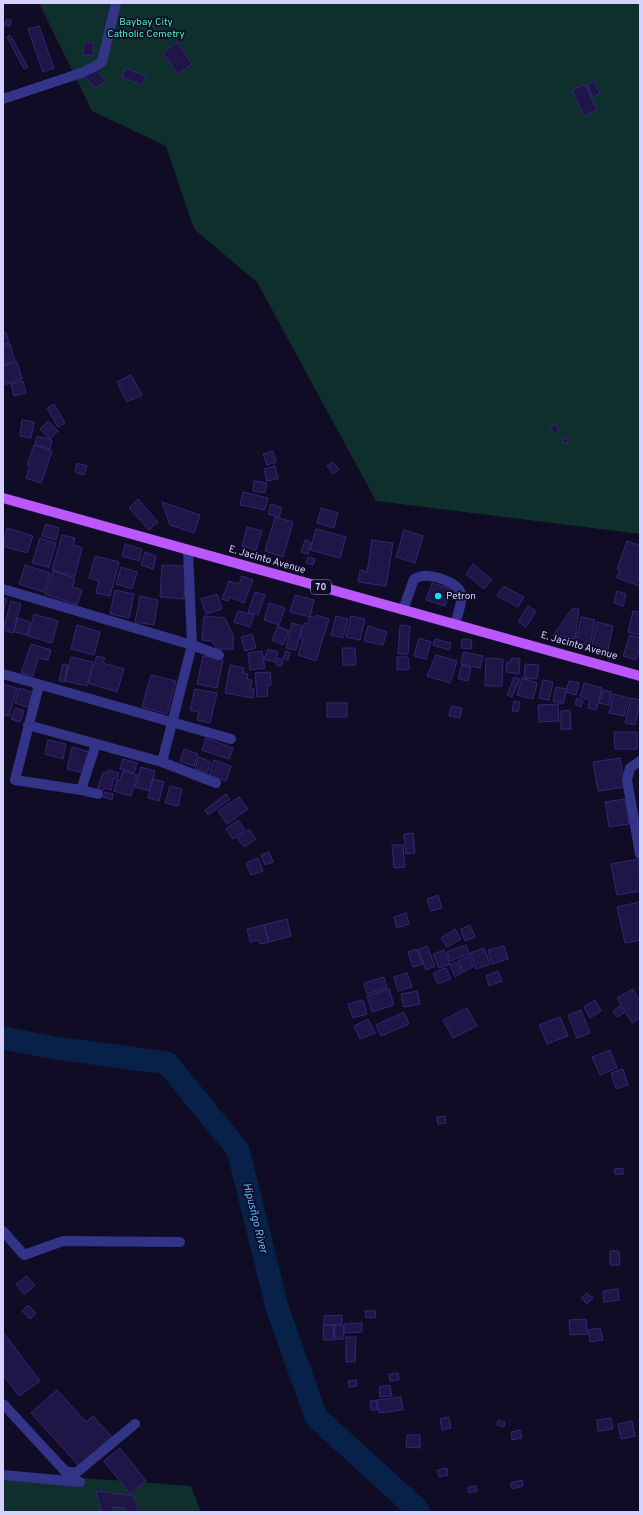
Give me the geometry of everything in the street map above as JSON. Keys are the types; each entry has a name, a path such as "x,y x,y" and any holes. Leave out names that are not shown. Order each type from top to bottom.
{"main road":[{"name":"E. Jacinto Avenue","path":"3,498 640,676"}],"street":[{"path":"3,99 84,72 102,62 116,3"},
{"path":"162,762 171,721 192,645 188,550"},
{"path":"403,610 414,579 420,576 428,575 452,582 458,587 461,596 461,603 455,624"},
{"path":"3,589 192,645 219,655"},
{"path":"3,674 231,739"},
{"path":"39,685 15,780 98,794"},
{"path":"28,725 162,762 216,783"},
{"path":"81,790 96,744"},
{"path":"640,761 630,768 627,780 640,854"},
{"path":"3,1231 24,1255 63,1241 180,1242"},
{"path":"3,1404 65,1471 76,1473 136,1424"},
{"path":"3,1475 80,1482"}],"green space":[{"name":"Baybay City Catholic Cemetry","path":"39,3 640,3 640,534 376,501 257,282 194,229 166,146 92,111"},
{"path":"3,1472 191,1486 201,1512 3,1512"}],"building":[{"path":"6,20 11,20 10,26 5,26"},
{"path":"39,26 54,68 43,72 28,29"},
{"path":"10,35 28,67 24,69 7,37"},
{"path":"84,42 94,43 93,56 83,55"},
{"path":"177,42 192,64 178,74 163,53"},
{"path":"126,68 146,76 142,85 122,77"},
{"path":"96,71 106,81 95,88 84,76"},
{"path":"594,81 600,94 593,97 587,85"},
{"path":"585,84 597,110 584,116 572,91"},
{"path":"6,332 9,343 3,344 3,333"},
{"path":"10,344 15,361 3,365 3,346"},
{"path":"17,362 22,379 3,385 3,366"},
{"path":"131,375 142,395 127,402 117,382"},
{"path":"23,381 26,393 14,396 11,384"},
{"path":"54,404 65,423 58,427 47,408"},
{"path":"22,420 34,422 31,438 20,436"},
{"path":"48,421 58,431 50,439 40,429"},
{"path":"553,424 559,428 556,434 550,429"},
{"path":"37,436 52,440 50,449 35,444"},
{"path":"563,438 568,438 568,443 563,443"},
{"path":"34,445 52,451 41,483 26,478 30,466 27,465"},
{"path":"273,451 276,462 267,465 263,454"},
{"path":"333,462 339,470 333,474 327,466"},
{"path":"77,463 87,466 84,475 75,472"},
{"path":"275,466 278,479 267,481 264,469"},
{"path":"254,481 267,483 265,493 253,491"},
{"path":"243,492 268,498 265,510 240,505"},
{"path":"138,499 158,522 149,530 129,508"},
{"path":"162,502 200,515 194,533 170,525"},
{"path":"271,504 282,508 279,517 268,514"},
{"path":"321,508 338,513 334,528 317,523"},
{"path":"275,517 293,522 283,557 265,551"},
{"path":"46,524 59,528 56,540 42,536"},
{"path":"247,527 262,531 256,550 242,546"},
{"path":"7,528 33,536 27,553 3,546"},
{"path":"316,529 346,537 340,558 310,550"},
{"path":"404,530 423,536 415,563 396,557"},
{"path":"62,535 75,538 73,545 82,548 75,576 52,570"},
{"path":"40,538 56,543 49,567 32,563"},
{"path":"305,540 311,542 308,554 301,552"},
{"path":"372,540 393,543 386,586 358,582 360,570 367,572"},
{"path":"627,541 639,545 640,541 640,586 617,578 620,570 617,569"},
{"path":"125,544 142,549 139,561 122,556"},
{"path":"145,552 156,556 153,569 141,565"},
{"path":"95,556 119,562 110,596 96,593 99,581 89,578"},
{"path":"308,557 315,559 313,565 306,563"},
{"path":"473,564 492,580 484,589 466,574"},
{"path":"25,565 50,573 44,592 19,584"},
{"path":"162,565 186,566 184,599 160,597"},
{"path":"121,567 137,572 132,589 116,584"},
{"path":"53,571 75,578 72,587 82,590 77,605 45,594"},
{"path":"242,576 253,580 244,603 229,597 228,601 222,599 229,581 239,584"},
{"path":"432,583 451,589 445,606 426,600"},
{"path":"503,586 524,597 518,607 497,596"},
{"path":"115,590 134,594 129,618 110,614"},
{"path":"617,591 626,594 623,606 614,603"},
{"path":"255,592 265,595 258,615 248,612"},
{"path":"217,594 222,609 206,614 201,599"},
{"path":"295,595 314,600 310,617 290,612"},
{"path":"140,596 158,600 154,625 135,622"},
{"path":"3,598 7,599 3,613"},
{"path":"11,601 21,604 13,633 3,630"},
{"path":"269,603 285,608 279,625 264,620"},
{"path":"528,606 536,611 526,627 518,622"},
{"path":"572,609 579,609 575,639 553,635"},
{"path":"238,611 254,615 250,627 234,622"},
{"path":"633,611 640,612 640,635 628,632"},
{"path":"34,614 58,621 52,643 28,636"},
{"path":"316,615 329,619 316,661 298,655 303,639 300,638 304,623 308,624 310,616 315,618"},
{"path":"204,616 225,618 233,635 233,649 217,649 212,641 202,640"},
{"path":"336,616 348,619 343,638 331,635"},
{"path":"351,616 365,619 360,640 346,637"},
{"path":"581,617 595,620 590,645 576,642"},
{"path":"17,618 30,622 27,635 14,632"},
{"path":"597,622 613,626 607,654 591,650"},
{"path":"292,623 302,626 296,650 286,648"},
{"path":"77,625 100,632 94,655 71,649"},
{"path":"400,625 410,626 408,654 398,654"},
{"path":"278,626 289,631 283,645 272,640"},
{"path":"368,626 387,632 383,645 364,641"},
{"path":"252,634 256,648 245,651 241,637"},
{"path":"630,635 640,638 640,647 636,660 623,656"},
{"path":"419,638 431,642 426,659 414,656"},
{"path":"435,639 451,643 449,650 433,645"},
{"path":"462,639 472,640 471,649 461,648"},
{"path":"31,644 51,650 48,660 38,658 33,676 21,673"},
{"path":"342,648 355,648 356,665 343,665"},
{"path":"268,649 278,652 275,662 264,659"},
{"path":"262,651 265,668 250,670 248,653"},
{"path":"286,651 290,653 288,660 283,658"},
{"path":"463,652 483,656 480,668 461,664"},
{"path":"436,655 457,661 450,683 427,676"},
{"path":"97,656 105,658 103,663 124,669 117,692 88,683"},
{"path":"203,656 223,660 217,688 197,684"},
{"path":"71,657 93,662 87,686 65,681"},
{"path":"397,657 408,657 409,669 397,670"},
{"path":"278,658 283,660 281,666 276,665"},
{"path":"486,658 503,659 502,686 485,686"},
{"path":"511,658 520,659 519,674 506,672 507,662 510,663"},
{"path":"63,664 68,665 64,682 59,681"},
{"path":"525,664 539,665 537,679 524,678"},
{"path":"230,665 244,668 243,673 248,674 247,679 252,680 250,689 254,689 253,698 225,693"},
{"path":"462,665 471,668 468,681 458,679"},
{"path":"270,672 271,685 267,686 268,696 257,697 255,673"},
{"path":"151,675 176,681 167,714 142,707"},
{"path":"514,677 520,679 512,697 507,695"},
{"path":"522,678 537,683 533,699 517,695"},
{"path":"543,680 553,682 549,700 539,698"},
{"path":"569,681 579,683 576,695 566,692"},
{"path":"584,683 602,688 596,710 588,708 590,700 580,697"},
{"path":"3,684 17,688 9,716 3,715"},
{"path":"556,687 567,689 563,704 553,701"},
{"path":"19,688 35,693 31,708 15,703"},
{"path":"195,689 217,693 210,723 197,720 199,712 190,710"},
{"path":"603,690 612,692 609,705 599,703"},
{"path":"614,694 629,698 624,716 609,713"},
{"path":"577,698 583,701 581,707 575,704"},
{"path":"631,698 640,700 635,725 625,723"},
{"path":"514,701 520,702 518,712 512,711"},
{"path":"327,703 347,703 347,717 327,717"},
{"path":"558,704 559,721 539,722 538,705"},
{"path":"451,706 462,708 460,718 449,716"},
{"path":"15,708 24,711 20,722 11,719"},
{"path":"570,710 571,729 561,729 561,711"},
{"path":"614,732 637,732 637,749 615,749"},
{"path":"206,738 233,748 229,759 202,750"},
{"path":"48,740 66,744 63,759 45,754"},
{"path":"72,747 90,752 84,773 67,769"},
{"path":"184,749 198,754 194,766 180,761"},
{"path":"199,757 211,762 207,773 195,769"},
{"path":"620,758 625,787 598,791 593,762"},
{"path":"123,759 137,763 134,773 120,769"},
{"path":"214,760 231,766 226,781 209,775"},
{"path":"141,767 155,771 149,791 135,787"},
{"path":"108,770 119,773 117,779 114,778 111,790 104,788 102,793 97,791 103,772 108,773"},
{"path":"123,771 137,775 131,796 114,791 117,780 120,780"},
{"path":"153,779 164,782 159,801 148,798"},
{"path":"170,786 182,789 178,806 165,803"},
{"path":"105,792 113,794 112,800 103,797"},
{"path":"226,794 230,799 208,815 205,810"},
{"path":"239,797 248,809 227,824 218,811"},
{"path":"625,799 629,824 609,827 605,802"},
{"path":"238,820 245,830 233,839 226,829"},
{"path":"249,829 256,839 244,847 237,838"},
{"path":"413,833 415,853 406,854 404,834"},
{"path":"392,845 403,845 405,867 394,868"},
{"path":"269,852 273,862 265,865 261,855"},
{"path":"258,858 263,871 251,875 246,863"},
{"path":"639,859 640,891 617,895 611,864"},
{"path":"438,895 442,908 431,911 427,899"},
{"path":"640,902 640,940 625,943 617,907"},
{"path":"406,913 409,924 397,928 394,917"},
{"path":"287,919 291,936 269,942 264,925"},
{"path":"264,925 269,942 260,944 259,940 250,942 247,929"},
{"path":"470,925 475,937 465,941 461,929"},
{"path":"455,929 461,939 447,947 441,938"},
{"path":"466,945 469,954 450,961 447,952"},
{"path":"427,946 435,966 426,970 418,950"},
{"path":"504,946 508,959 492,964 488,950"},
{"path":"484,948 490,964 476,969 470,953"},
{"path":"417,949 423,964 413,967 408,952"},
{"path":"444,950 450,964 439,968 433,954"},
{"path":"469,956 473,967 463,972 458,961"},
{"path":"456,962 462,973 455,977 450,965"},
{"path":"446,968 451,979 438,984 433,973"},
{"path":"498,971 502,981 489,986 486,976"},
{"path":"407,973 412,987 398,991 394,977"},
{"path":"384,977 387,988 367,994 364,983"},
{"path":"389,989 394,1005 372,1012 367,996"},
{"path":"633,989 640,1001 640,1018 632,1023 617,998"},
{"path":"417,991 420,1004 404,1007 401,994"},
{"path":"363,1000 367,1014 353,1018 348,1004"},
{"path":"595,1000 601,1011 590,1018 584,1007"},
{"path":"620,1006 624,1013 617,1017 613,1011"},
{"path":"467,1008 477,1026 453,1038 443,1020"},
{"path":"581,1010 590,1033 577,1038 568,1015"},
{"path":"404,1012 409,1024 381,1036 376,1025"},
{"path":"560,1017 568,1036 547,1044 539,1025"},
{"path":"368,1019 375,1033 360,1039 354,1026"},
{"path":"610,1050 617,1068 600,1075 592,1057"},
{"path":"623,1069 628,1085 616,1089 611,1073"},
{"path":"445,1116 446,1123 438,1124 437,1117"},
{"path":"623,1168 623,1174 615,1174 614,1169"},
{"path":"610,1251 619,1251 620,1265 610,1265"},
{"path":"27,1276 35,1285 24,1295 16,1284"},
{"path":"618,1289 619,1300 604,1302 603,1291"},
{"path":"587,1293 593,1298 587,1304 581,1298"},
{"path":"28,1305 36,1313 30,1319 22,1311"},
{"path":"365,1311 375,1311 376,1317 366,1318"},
{"path":"342,1315 342,1324 324,1325 324,1316"},
{"path":"586,1319 587,1334 570,1335 569,1320"},
{"path":"362,1323 362,1332 344,1333 344,1324"},
{"path":"323,1325 333,1325 334,1340 324,1340"},
{"path":"334,1325 343,1325 344,1339 335,1339"},
{"path":"600,1328 603,1340 590,1342 588,1330"},
{"path":"3,1332 40,1381 19,1396 3,1375"},
{"path":"346,1337 356,1337 355,1362 346,1362"},
{"path":"398,1373 399,1380 390,1381 389,1374"},
{"path":"356,1380 357,1386 349,1387 348,1381"},
{"path":"390,1385 392,1396 380,1397 379,1387"},
{"path":"57,1390 86,1422 93,1416 113,1438 80,1467 31,1413"},
{"path":"401,1397 403,1410 379,1413 377,1400"},
{"path":"376,1400 377,1410 371,1410 370,1401"},
{"path":"449,1417 451,1428 442,1430 440,1419"},
{"path":"611,1418 613,1429 598,1431 597,1420"},
{"path":"498,1420 505,1422 504,1427 497,1425"},
{"path":"632,1421 635,1436 621,1439 618,1424"},
{"path":"520,1430 522,1438 512,1440 511,1432"},
{"path":"407,1435 420,1435 420,1448 406,1447"},
{"path":"120,1448 146,1481 130,1494 104,1461"},
{"path":"447,1468 448,1475 439,1477 437,1470"},
{"path":"522,1480 523,1486 512,1489 510,1483"},
{"path":"476,1486 477,1491 469,1493 468,1487"},
{"path":"96,1491 134,1496 139,1512 126,1512 125,1508 113,1507 114,1512 101,1512"}],"waterway":[{"name":"Hipusñgo River","path":"3,1038 56,1048 167,1063 238,1150 277,1307 316,1417 417,1509 418,1512"}],"place":[{"name":"Petron","path":"438,596"}]}
